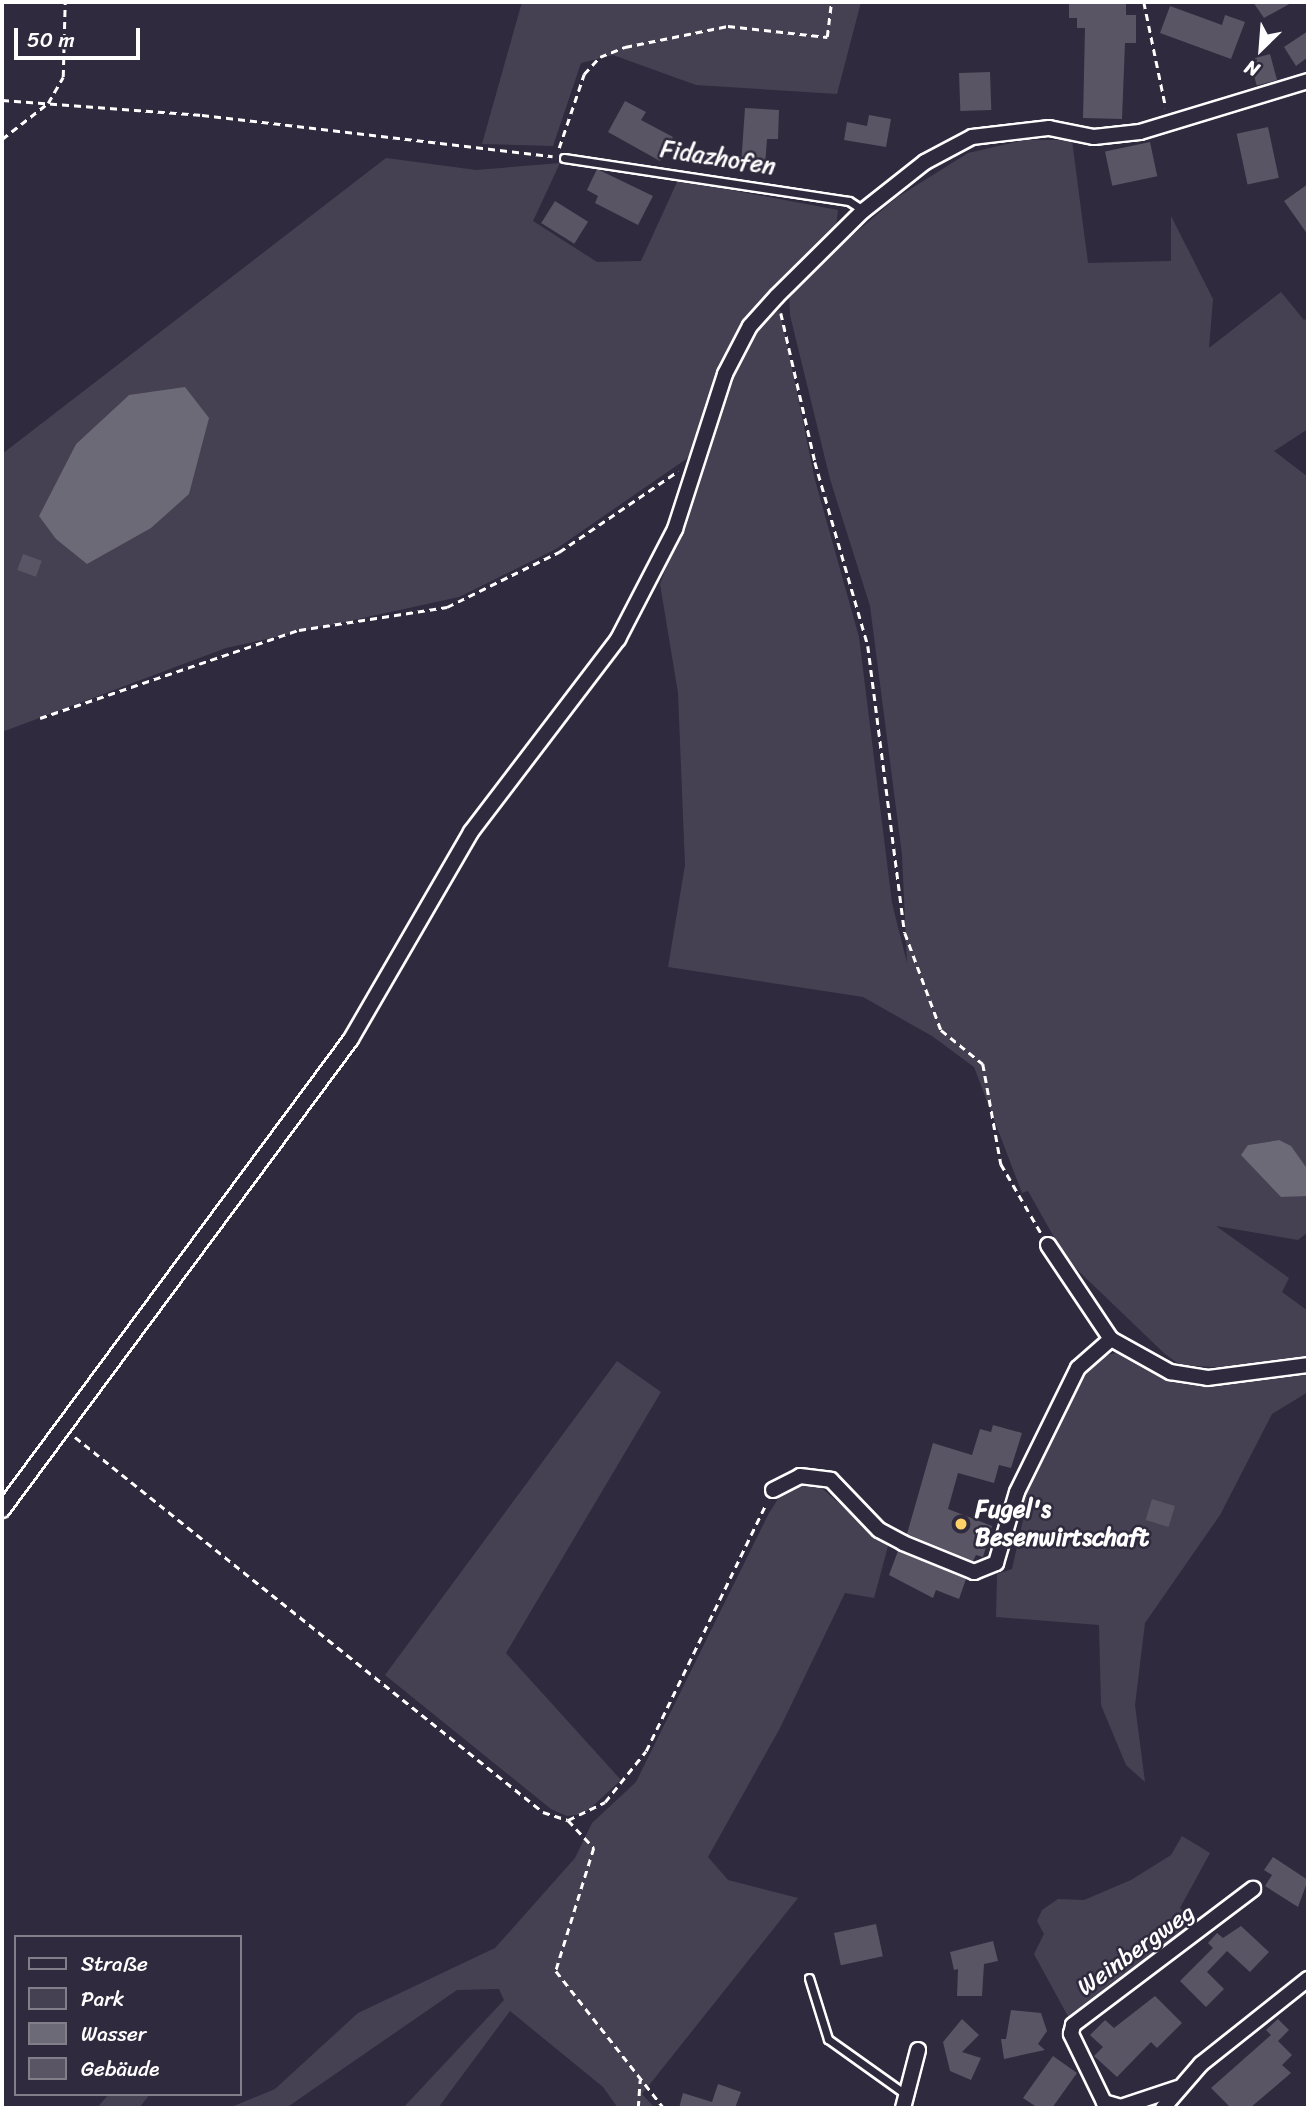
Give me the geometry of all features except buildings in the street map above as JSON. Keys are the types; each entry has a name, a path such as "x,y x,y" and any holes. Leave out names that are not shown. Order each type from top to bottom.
{"street":[{"path":"2,1510 351,1039 471,832 618,639 675,529 701,456 725,374 750,326 777,296 863,211 925,162 972,137 1049,128 1094,136 1140,132 1308,81"},
{"path":"1048,1245 1111,1339 1189,1376 1308,1365"},
{"path":"773,1490 800,1476 831,1480 879,1530 903,1543 974,1572 996,1563 1017,1492 1078,1368 1111,1339"},
{"name":"Weinbergweg","path":"1178,2088 1121,2107 1104,2102 1071,2034 1073,2025 1254,1889"},
{"name":"Weinbergweg","path":"1163,2108 1178,2088 1308,1979"},
{"path":"904,2101 918,2050"}],"lane":[{"name":"Fidazhofen","path":"560,157 849,201 863,211"},
{"path":"808,1978 828,2039 904,2101"}],"path":[{"path":"2,139 48,103 63,77 65,2"},
{"path":"2,100 560,157 584,74 600,57 625,47 728,26 827,37 831,2"},
{"path":"1144,2 1170,121"},
{"path":"777,296 815,462 868,646 905,933 941,1030 983,1064 1001,1164 1048,1245"},
{"path":"40,718 299,630 447,607 559,552 701,456"},
{"path":"64,1429 543,1812 568,1820 594,1848 556,1971 664,2108"},
{"path":"568,1820 605,1802 646,1751 773,1490"},
{"path":"638,2108 640,2080"}],"green space":[{"path":"522,2 861,2 837,94 696,85 613,55 581,63 553,146 482,144"},
{"path":"1025,140 1072,140 1088,263 1171,261 1171,216 1213,299 1209,348 1281,292 1304,320 1308,318 1308,429 1274,451 1308,477 1308,1170 1279,1140 1248,1145 1281,1197 1308,1195 1308,1232 1298,1240 1216,1226 1289,1278 1282,1292 1308,1311 1308,1357 1247,1369 1180,1365 1165,1354 1067,1260 1028,1191 1022,1193 974,1067 932,1036 863,997 668,967 685,865 678,693 660,584 708,453 692,455 556,549 459,597 226,648 2,732 2,454 386,158 476,170 560,163 533,221 597,262 641,261 678,180 838,210 836,227 776,287 746,326 744,352 764,318 780,310 815,480 859,637 892,903 907,963 902,855 870,606 830,479 790,315 789,290 896,198 968,153","holes":["129,395 39,516 76,444"]},
{"path":"1123,1351 1169,1380 1213,1384 1308,1371 1308,1392 1272,1414 1220,1515 1145,1623 1135,1705 1145,1782 1126,1765 1101,1705 1099,1625 996,1617 997,1574 1012,1569 1023,1520 1017,1492 1096,1358"},
{"path":"617,1361 661,1392 506,1653 621,1780 584,1814 567,1816 551,1809 385,1675"},
{"path":"801,1482 816,1483 888,1546 874,1598 845,1593 780,1728 708,1857 728,1880 798,1898 642,2094 655,2108 618,2108 603,2087 510,2011 438,2108 403,2108 504,2000 499,1989 457,1990 286,2108 229,2108 275,2089 358,2013 495,1948 575,1858 592,1823 636,1782 769,1513 783,1491"},
{"path":"1182,1836 1210,1853 1180,1908 1198,1922 1109,1985 1070,2020 1034,1954 1044,1934 1037,1921 1042,1910 1058,1899 1084,1900 1131,1880 1171,1855"},
{"path":"107,2096 148,2096 139,2108 97,2108"}],"water":[{"path":"185,387 209,418 189,494 151,528 87,564 56,539 39,516 76,444 129,395"},
{"path":"1279,1140 1291,1146 1308,1170 1308,1196 1281,1197 1241,1155 1248,1145"}],"place":[{"name":"Fugel's Besenwirtschaft","path":"961,1524"}]}
